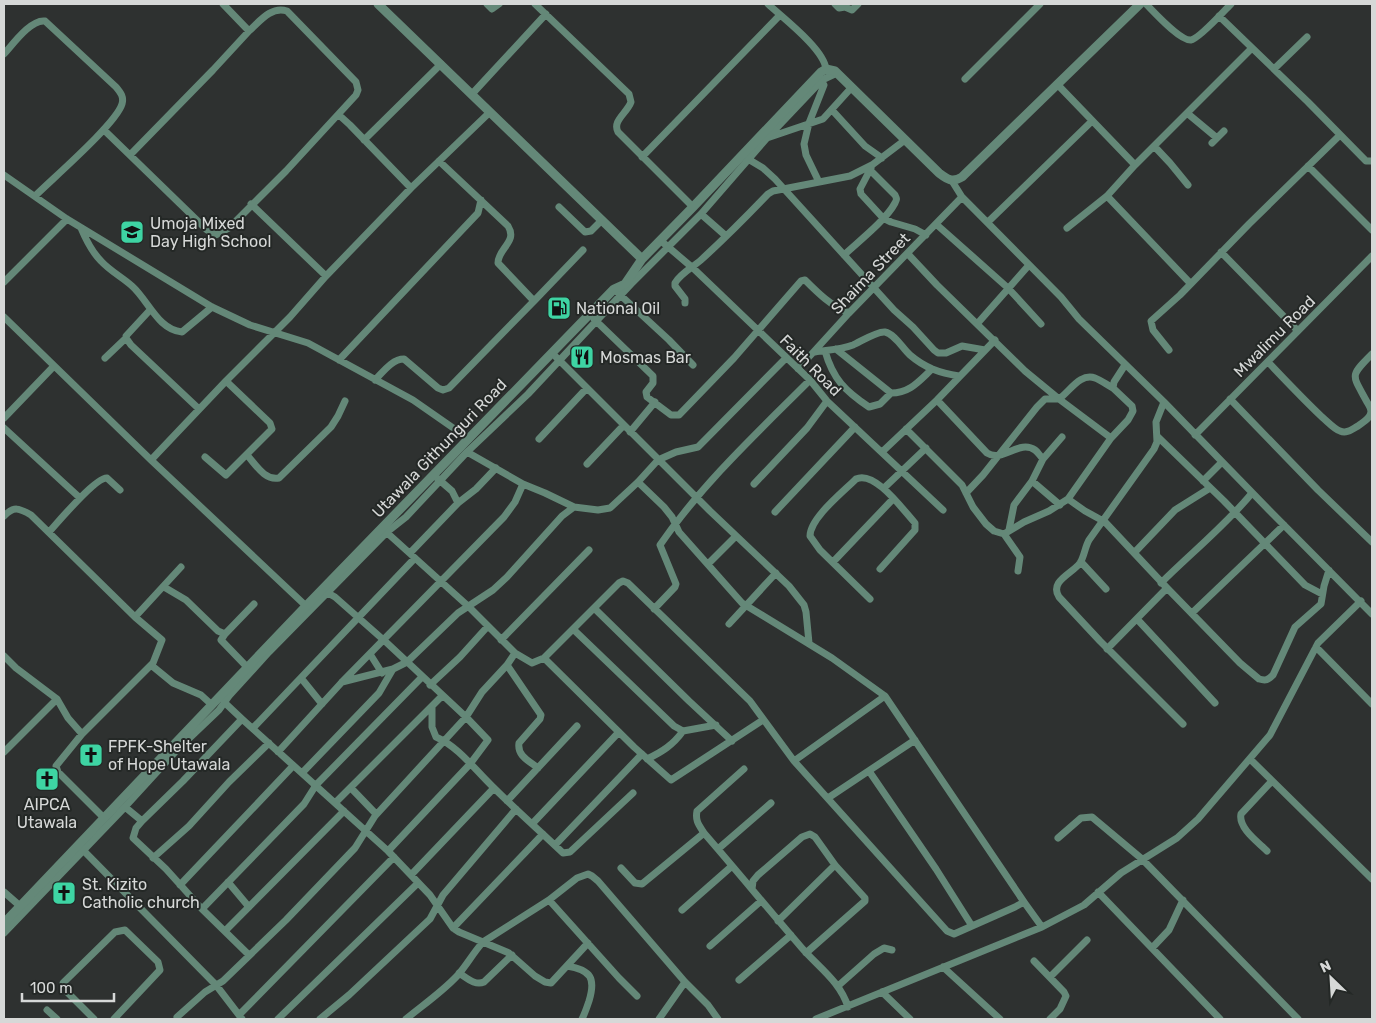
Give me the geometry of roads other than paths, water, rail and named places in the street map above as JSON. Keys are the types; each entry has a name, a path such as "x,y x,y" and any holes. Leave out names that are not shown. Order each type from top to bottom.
{"street":[{"path":"222,4 249,31"},
{"path":"378,4 642,259"},
{"path":"487,4 492,9 500,4"},
{"path":"535,4 629,94 631,102 617,122 618,132 693,207"},
{"path":"768,4 817,49 824,58 826,69 837,73 939,174 952,181 962,197 1061,297 1079,319 1164,402 1372,614"},
{"path":"835,4 839,8 846,7 852,10 858,4"},
{"path":"965,79 1040,4"},
{"path":"952,181 962,177 1140,4"},
{"path":"1146,4 1171,27 1186,39 1191,40 1195,39 1231,4"},
{"path":"104,130 207,230 216,235 229,228 339,115 356,95 358,90 356,82 287,12 276,10 249,31 130,155"},
{"path":"472,94 546,14"},
{"path":"642,157 780,15"},
{"path":"1219,16 1366,161 1372,161"},
{"path":"4,54 29,27 40,20 46,21 116,87 122,96 122,103 118,113 104,130 35,196"},
{"path":"1274,69 1306,37"},
{"path":"1067,228 1107,196 1134,165 1252,48"},
{"path":"364,140 441,64"},
{"name":"Utawala Githunguri Road","path":"4,923 81,848 104,818 212,705 223,699 248,668 306,606 326,592 437,478 457,457 469,439 552,353 593,318 614,289 625,284 642,259 826,69"},
{"path":"457,457 467,452 528,394 593,318 620,296 701,214 820,77 837,73"},
{"path":"819,182 804,150 809,123 824,85 820,77"},
{"path":"1057,84 1134,165"},
{"path":"767,138 823,119 852,87"},
{"path":"832,110 866,146 882,158"},
{"path":"152,460 411,188 490,112"},
{"path":"1187,114 1214,141 1224,130"},
{"path":"339,115 411,188"},
{"path":"988,222 1092,120"},
{"path":"1169,350 1153,330 1151,321 1180,295 1340,135"},
{"path":"685,303 675,284 768,194 850,176 871,168 905,140"},
{"path":"1154,146 1188,185"},
{"path":"748,159 763,168 784,189 894,310 934,350 938,353 946,354 962,346 985,350"},
{"path":"439,161 511,231 511,237 498,257 498,263 534,301"},
{"path":"1308,166 1372,230"},
{"path":"844,255 883,218 897,199 871,168"},
{"path":"871,168 860,192 883,218 890,222 915,229 926,235"},
{"path":"4,175 81,228 212,307 250,325 308,343 412,400 469,439"},
{"path":"1107,196 1190,283"},
{"name":"Shaima Street","path":"798,369 962,197"},
{"path":"339,360 478,213 481,200"},
{"path":"251,204 326,276"},
{"path":"558,207 585,232 591,231 602,220"},
{"path":"701,214 726,236"},
{"path":"4,282 67,219"},
{"path":"936,224 1008,288 1040,324"},
{"path":"81,228 89,245 102,262 132,286 150,310 174,331 182,332 212,307"},
{"name":"Faith Road","path":"660,240 692,267 810,380 827,401 943,510"},
{"path":"375,380 393,363 399,359 404,359 438,388 443,390 449,388 583,250"},
{"path":"1221,252 1298,331"},
{"path":"908,254 937,286 1025,371 1059,400 1111,438"},
{"name":"Mwalimu Road","path":"1195,435 1372,256"},
{"path":"978,324 1029,265"},
{"path":"593,318 653,376 653,383 646,392 647,397 671,415 679,415 734,358 801,281 805,280 820,295 849,314"},
{"path":"614,289 670,340 693,365"},
{"path":"105,358 126,338 150,310"},
{"path":"4,317 306,606"},
{"path":"815,352 836,350 884,332 892,337 909,355 925,366 944,374 959,376"},
{"path":"126,338 131,345 199,409"},
{"path":"882,452 937,400 995,340"},
{"path":"836,350 891,393 910,390 932,369"},
{"path":"825,351 832,372 846,388 869,407 880,404 891,393"},
{"path":"552,353 623,426 789,586 804,605 809,643"},
{"path":"1268,362 1301,397 1339,431 1349,432 1367,420 1371,415 1371,409 1355,382 1354,376 1356,370 1372,354"},
{"path":"467,452 523,484 545,492 574,507 605,510 610,508 638,482 658,460 676,452 698,447 786,358"},
{"path":"1113,388 1114,382 1125,365"},
{"path":"4,418 54,366"},
{"path":"906,429 962,485 973,506 986,524 994,531 1006,532 1068,499 1111,438 1128,420 1133,409 1113,388 1091,377 1074,384 1059,400"},
{"path":"654,609 676,584 660,545 675,523 697,498 810,380"},
{"path":"205,457 226,475 272,429 226,381"},
{"path":"539,439 586,389"},
{"path":"966,493 983,475 1041,402 1048,398 1059,400"},
{"path":"1230,399 1318,490 1372,542"},
{"path":"937,400 987,453 997,457 1017,448 1028,447 1033,449 1043,459"},
{"path":"247,455 268,477 273,479 280,478 330,428 345,401"},
{"path":"754,484 807,428 827,401"},
{"path":"630,432 655,402"},
{"path":"1164,402 1156,422 1157,442 1154,449 1102,520 1084,548 1081,562 1062,578 1055,590 1108,649 1183,724"},
{"path":"587,464 623,426"},
{"path":"775,512 855,427"},
{"path":"4,428 80,498"},
{"path":"1157,436 1236,513 1305,586 1322,594"},
{"path":"1018,571 1020,557 1006,532 1012,509 1032,481 1043,459 1062,437"},
{"path":"884,488 926,448"},
{"path":"1203,481 1222,462"},
{"path":"252,728 358,619 458,503 476,489 496,468"},
{"path":"870,599 832,562 810,536 812,524 861,476 884,488 915,523 915,530 880,569"},
{"path":"49,532 80,498 104,478 107,478 120,490"},
{"path":"437,478 452,491 458,503"},
{"path":"1032,481 1060,504"},
{"path":"638,482 664,508 679,532 733,594 746,605 809,643 884,696 1042,927"},
{"path":"278,752 342,682 504,517 515,502 523,484"},
{"path":"1134,554 1174,510 1210,488"},
{"path":"1108,649 1137,619 1194,550 1236,513 1252,493"},
{"path":"832,562 893,499"},
{"path":"1068,499 1084,511 1102,520 1240,663 1259,679 1265,681 1273,675 1295,627 1321,604 1322,594 1330,570"},
{"path":"342,682 393,669 407,662 447,623 468,606 493,590 562,516 574,507"},
{"path":"4,516 14,508 20,508 31,514 135,617 162,640 158,655 151,665 82,734 56,766 56,769 73,788 104,818"},
{"path":"1192,613 1284,525"},
{"path":"385,530 468,606 515,653 532,663 544,658 619,583 623,581 628,583 731,682 758,711 794,761 947,931 954,934 1024,902"},
{"path":"708,564 736,536"},
{"path":"502,640 589,550"},
{"path":"1081,562 1106,589"},
{"path":"135,617 181,567"},
{"path":"729,624 776,573"},
{"path":"164,587 186,600 218,631 225,634"},
{"path":"4,933 81,848 125,807 218,710 223,699 326,592 384,640 488,740 470,764 388,851"},
{"path":"816,1019 1042,927 1084,905 1142,859 1177,838 1198,819 1270,735 1316,647 1361,601"},
{"path":"248,668 222,640 225,634 254,604"},
{"path":"594,608 732,741"},
{"path":"1137,619 1215,703"},
{"path":"430,685 460,657 488,626"},
{"path":"573,629 674,726 683,731 716,725"},
{"path":"1316,647 1372,704"},
{"path":"177,1019 194,1000 223,980 332,873 355,848 376,814 466,718 482,692 507,666 515,653"},
{"path":"370,654 382,672"},
{"path":"4,656 16,668 57,699 68,718 82,734"},
{"path":"544,658 671,780 763,720"},
{"path":"151,665 173,683 202,695 212,705"},
{"path":"507,666 541,715 540,719 519,743 520,754 538,768"},
{"path":"302,773 379,693 393,669"},
{"path":"202,909 304,804 316,785 422,677"},
{"path":"301,678 322,704"},
{"path":"335,803 442,696"},
{"path":"794,761 884,696"},
{"path":"4,752 57,699"},
{"path":"223,699 293,766 367,830 411,875 437,905 453,928 512,955 535,976 546,982 554,982 588,943"},
{"path":"432,707 433,733 436,737 458,751 507,801 563,853 570,852 634,793"},
{"path":"242,719 142,821 136,828 133,838 249,955"},
{"path":"507,801 577,726"},
{"path":"555,845 644,756 663,751 674,743 683,731"},
{"path":"532,824 619,732"},
{"path":"828,798 915,740"},
{"path":"153,858 189,826 229,782 269,743"},
{"path":"1250,759 1372,879"},
{"path":"180,885 293,766"},
{"path":"744,769 697,811 697,822 704,833 778,921 838,986 844,995 848,1007"},
{"path":"869,771 931,861 972,926"},
{"path":"1266,851 1245,829 1240,821 1240,817 1272,781"},
{"path":"352,788 376,814"},
{"path":"411,875 494,788"},
{"path":"718,849 771,803"},
{"path":"125,807 142,821"},
{"path":"320,1019 420,930 430,919 443,895 516,809"},
{"path":"225,932 344,811"},
{"path":"1058,838 1081,818 1092,817 1142,859 1298,1019"},
{"path":"621,868 635,883 642,884 704,833"},
{"path":"453,928 543,834"},
{"path":"752,889 753,881 758,875 802,837 808,834 815,837 835,865 864,896 864,901 806,953"},
{"path":"81,848 216,985 240,1017 394,857"},
{"path":"778,921 835,865"},
{"path":"682,910 732,866"},
{"path":"406,1019 459,973 483,942 549,900 577,878 588,874 598,881 684,982 708,1005 718,1019"},
{"path":"228,882 250,906"},
{"path":"278,1019 418,883"},
{"path":"4,892 20,906"},
{"path":"1098,892 1220,1019"},
{"path":"549,900 637,996"},
{"path":"1152,948 1169,930 1183,900"},
{"path":"710,946 761,901"},
{"path":"91,1018 63,988 63,983 115,932 125,930 158,962 160,970 114,1019"},
{"path":"739,980 791,935"},
{"path":"1050,978 1087,940"},
{"path":"838,986 874,954 884,948 892,950"},
{"path":"459,973 480,984 512,955"},
{"path":"1034,961 1066,996 1060,1009 1050,1019"},
{"path":"567,966 582,969 588,973 592,981 593,987 583,1019"},
{"path":"943,967 1000,1019"},
{"path":"660,1019 684,982"},
{"path":"882,992 910,1019"},
{"path":"47,1010 57,1019"}],"place":[{"name":"Umoja Mixed Day High School","path":"132,232"},
{"name":"National Oil","path":"559,308"},
{"name":"Mosmas Bar","path":"582,357"},
{"name":"FPFK-Shelter of Hope Utawala","path":"91,755"},
{"name":"AIPCA Utawala","path":"47,779"},
{"name":"St. Kizito Catholic church","path":"64,893"}]}
